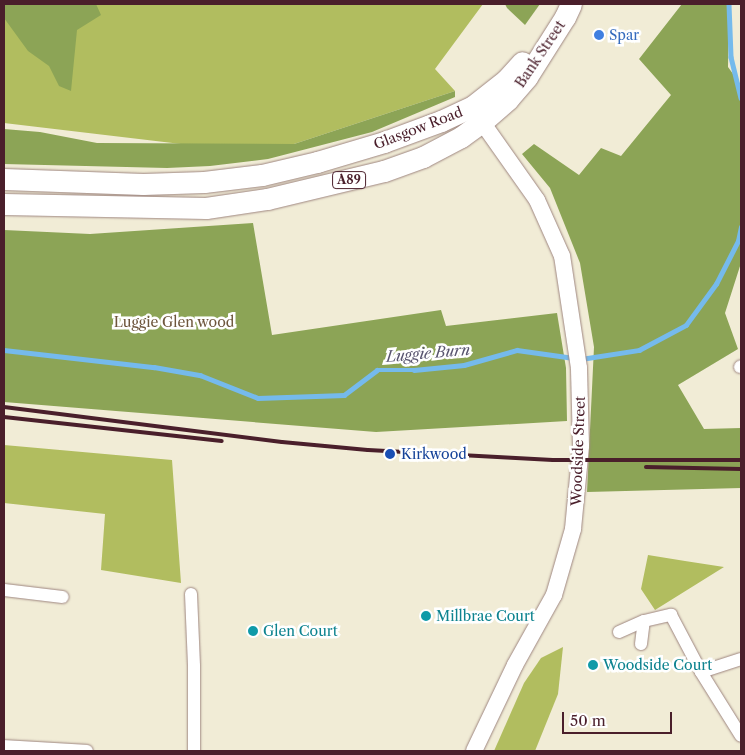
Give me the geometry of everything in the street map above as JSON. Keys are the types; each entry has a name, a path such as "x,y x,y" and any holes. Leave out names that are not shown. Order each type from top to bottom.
{"main road":[{"name":"Bank Street","path":"478,114 534,47 566,4"},
{"name":"Bank Street","path":"478,114 508,99 527,77 565,17 571,4"},
{"name":"Glasgow Road","path":"4,180 143,184 204,182 262,175 317,162 384,142 441,121 478,114"},
{"name":"Glasgow Road","path":"4,204 166,209 206,208 267,199 392,168 432,153 478,114"}],"street":[{"name":"Woodside Street","path":"474,751 515,665 554,595 566,561 573,529 581,446 579,368 562,256 537,200 478,114"},
{"path":"4,590 63,596"},
{"path":"191,594 194,666 194,751"},
{"path":"619,632 644,621 671,615 701,672 741,736"},
{"path":"642,644 644,621"},
{"path":"701,672 741,659"},
{"path":"4,746 87,751"}],"green space":[{"path":"4,4 483,4 435,69 455,91 294,144 181,144 4,123"},
{"path":"4,4 96,4 101,15 77,30 71,91 59,86 49,66 28,51 4,18"},
{"path":"505,4 540,4 525,25"},
{"path":"682,4 729,4 728,67 741,85 741,263 725,313 738,349 678,385 704,429 741,428 741,488 587,492 594,347 580,263 550,188 522,154 534,144 579,175 601,148 621,156 671,95 639,59"},
{"path":"455,91 455,97 372,132 268,159 210,166 167,168 4,164 4,129 40,132 97,143 294,144"},
{"name":"Luggie Glen wood","path":"253,223 272,335 441,310 446,326 557,313 566,368 567,421 376,432 4,402 4,230 90,234"},
{"path":"4,445 172,460 181,583 101,570 105,514 4,503"},
{"path":"648,555 724,567 655,610 641,589"},
{"path":"563,647 558,694 535,751 494,751 524,683 541,658"}],"waterway":[{"path":"729,4 731,57 741,98"},
{"name":"Luggie Burn","path":"581,359 639,350 686,325 716,284 738,241 741,227"},
{"name":"Luggie Burn","path":"4,350 154,367 200,375 258,398 344,395 377,370 414,370 464,365 517,350 573,358"}],"railway":[{"path":"4,407 282,442 368,450 553,460 741,460"},
{"path":"4,417 222,441"},
{"path":"646,467 741,469"}],"place":[{"name":"Spar","path":"599,35"},
{"name":"Kirkwood","path":"390,454"},
{"name":"Millbrae Court","path":"426,616"},
{"name":"Glen Court","path":"253,631"},
{"name":"Woodside Court","path":"593,665"}]}
